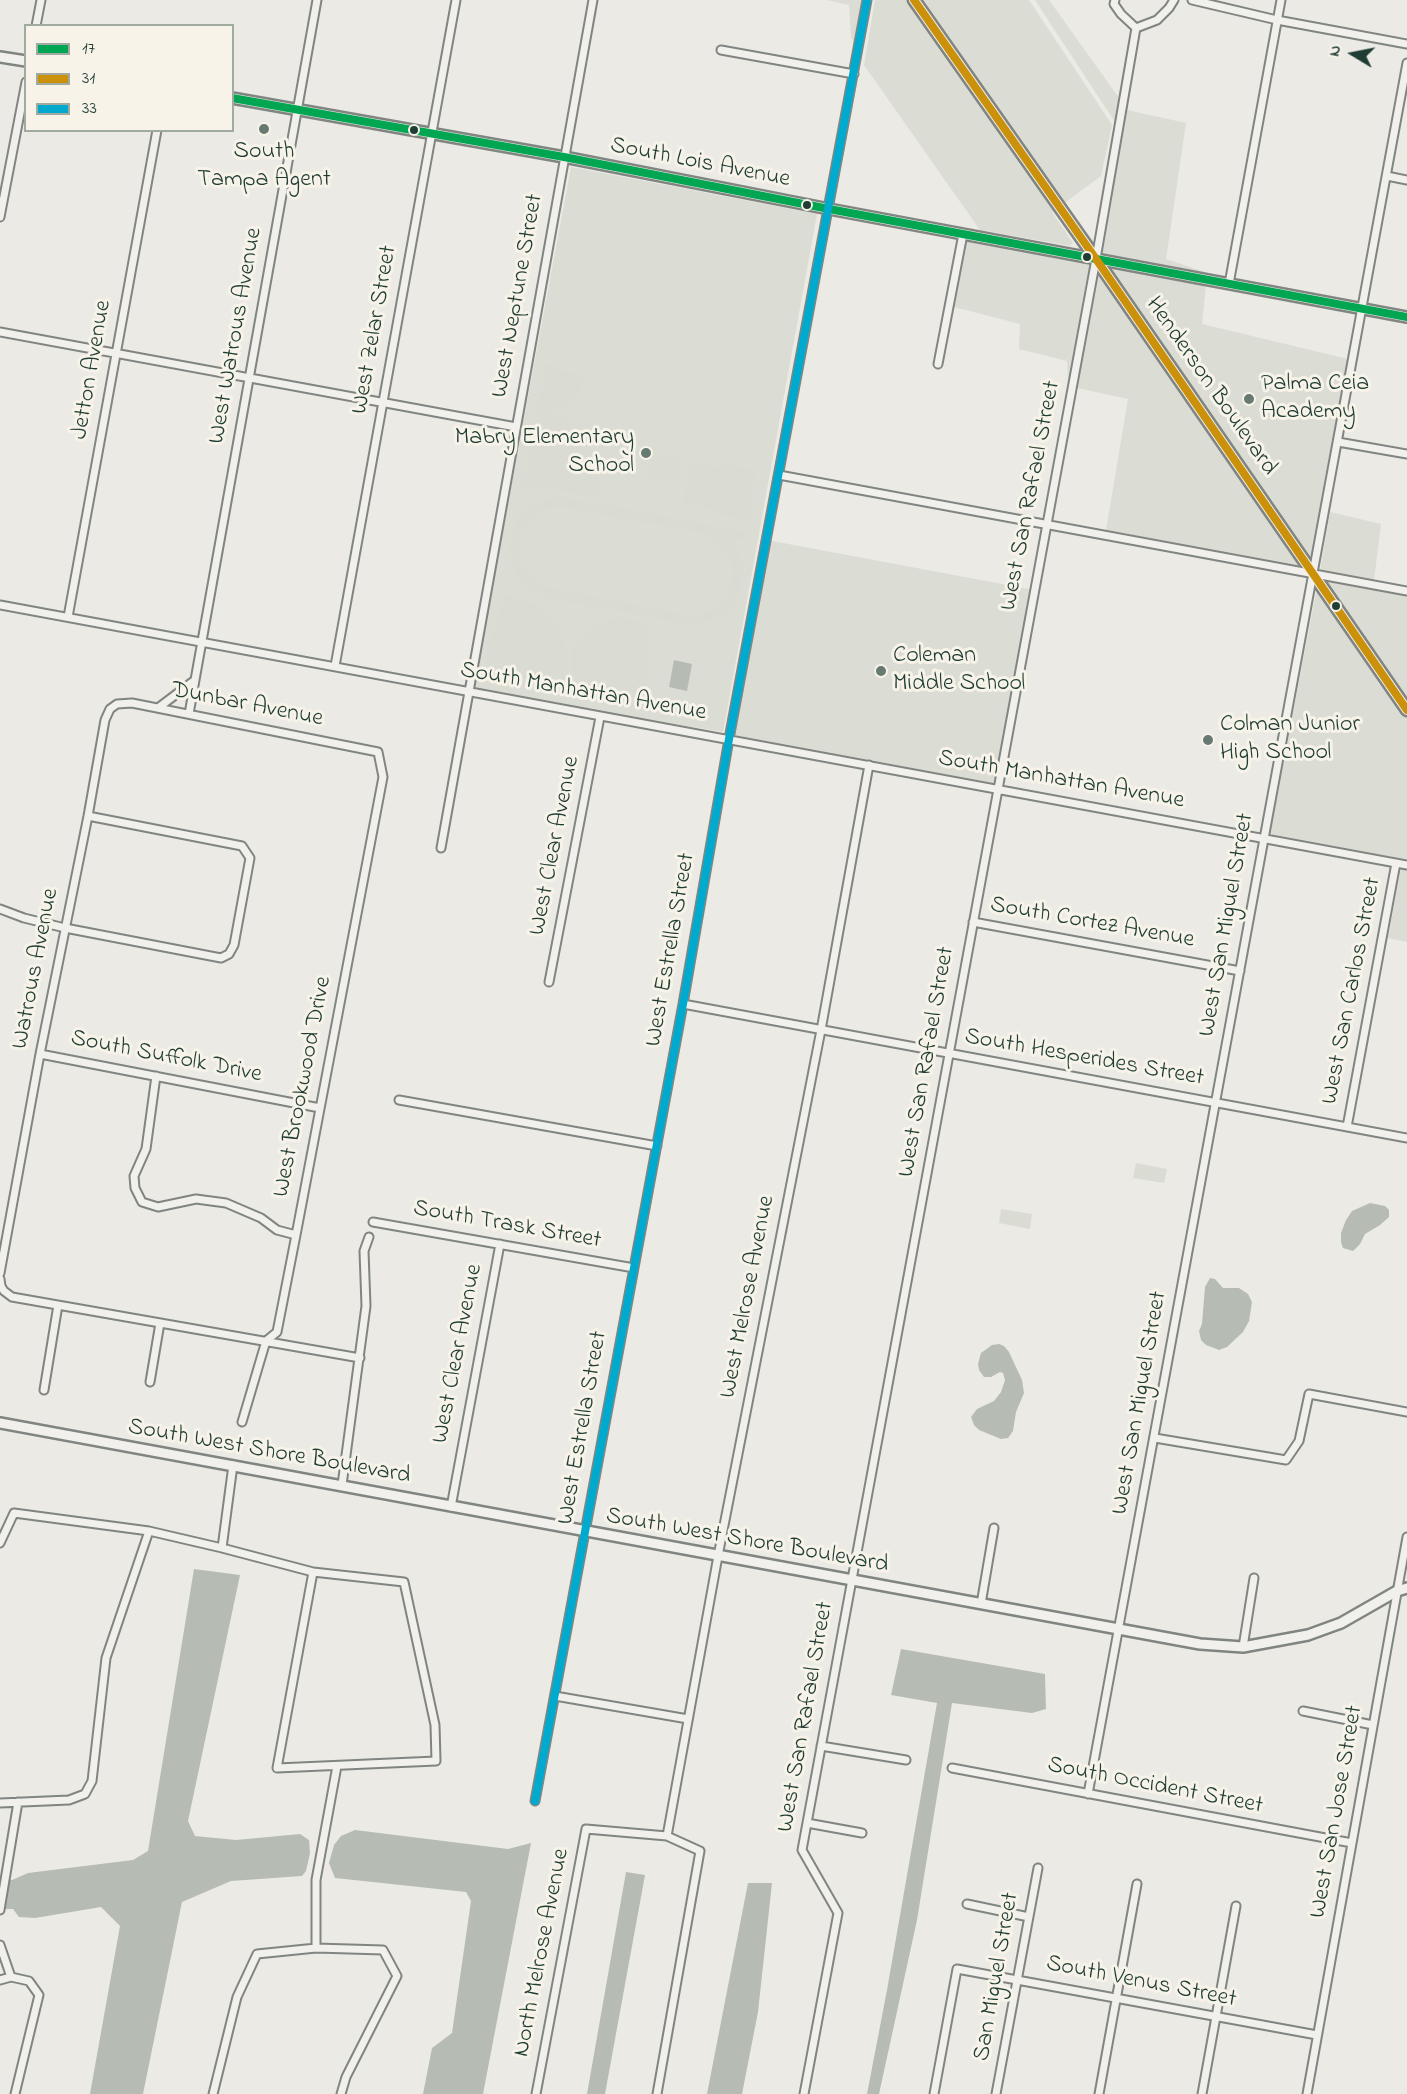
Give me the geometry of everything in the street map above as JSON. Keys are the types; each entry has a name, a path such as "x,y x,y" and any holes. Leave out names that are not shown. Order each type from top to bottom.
{"main road":[{"name":"Henderson Boulevard","path":"914,0 1407,710"}],"street":[{"path":"36,24 41,0"},
{"name":"West Watrous Avenue","path":"189,714 317,0"},
{"name":"West Zelar Street","path":"335,666 456,0"},
{"name":"West Neptune Street","path":"441,848 593,0"},
{"name":"West Estrella Street","path":"535,1801 867,0"},
{"path":"1115,0 1114,4 1120,14 1136,28 1157,20 1174,0"},
{"path":"1192,0 1277,20 1407,44"},
{"path":"1229,284 1281,0"},
{"name":"West San Rafael Street","path":"804,2094 838,1913 802,1850 1096,259 1136,28"},
{"path":"721,50 854,75"},
{"path":"0,57 24,61"},
{"name":"West San Miguel Street","path":"1088,1794 1407,63"},
{"path":"0,217 24,92"},
{"name":"South Lois Avenue","path":"234,98 564,157 1407,317"},
{"name":"Jetton Avenue","path":"68,617 157,132"},
{"path":"1387,176 1407,180"},
{"path":"938,364 963,234"},
{"path":"0,332 516,427"},
{"path":"1338,442 1407,454"},
{"path":"779,475 1407,591"},
{"name":"South Manhattan Avenue","path":"0,605 1407,865"},
{"path":"158,708 195,680"},
{"name":"Dunbar Avenue","path":"110,709 125,702 378,752"},
{"name":"Watrous Avenue","path":"0,1273 105,720 110,709"},
{"name":"West Clear Avenue","path":"549,982 600,717"},
{"name":"West Brookwood Drive","path":"242,1422 266,1341 277,1332 383,777 378,752"},
{"name":"West Melrose Avenue","path":"667,1836 718,1556 821,1030 869,765"},
{"path":"0,909 24,918 65,928 221,958 229,954 234,945 250,858 242,846 88,816"},
{"name":"West San Carlos Street","path":"1347,1127 1396,863"},
{"name":"South Cortez Avenue","path":"973,922 1240,971"},
{"name":"South Hesperides Street","path":"683,1004 1407,1138"},
{"name":"South Suffolk Drive","path":"40,1054 320,1108"},
{"path":"156,1076 146,1149 134,1176 135,1188 142,1202 158,1207 196,1199 226,1203 261,1218 277,1230 296,1235"},
{"path":"399,1100 657,1146"},
{"name":"South Trask Street","path":"373,1222 633,1268"},
{"path":"342,1485 366,1306 364,1251 369,1237"},
{"name":"West Clear Avenue","path":"450,1506 500,1244"},
{"path":"0,1279 4,1291 12,1297 360,1358"},
{"path":"44,1390 58,1305"},
{"path":"150,1382 160,1323"},
{"path":"1155,1438 1286,1460 1299,1441 1309,1394 1407,1412"},
{"name":"South West Shore Boulevard","path":"0,1423 1200,1644 1243,1647 1308,1635 1341,1623 1397,1591 1407,1588"},
{"path":"222,1548 233,1465"},
{"path":"0,1543 14,1513 149,1531 313,1572 404,1582 435,1725 436,1761 277,1768 313,1572"},
{"path":"981,1604 994,1528"},
{"path":"0,1803 69,1800 85,1794 92,1781 106,1658 149,1531"},
{"name":"West San Jose Street","path":"1307,2094 1407,1537"},
{"path":"1243,1647 1254,1578"},
{"path":"555,1696 688,1719"},
{"path":"1303,1711 1373,1725"},
{"path":"821,1746 906,1760"},
{"path":"316,1948 316,1880 337,1766"},
{"name":"South Occident Street","path":"952,1768 1352,1843"},
{"path":"0,1911 18,1802"},
{"path":"807,1823 862,1833"},
{"name":"North Melrose Avenue","path":"536,2094 586,1829 667,1836"},
{"path":"657,2094 700,1851 667,1836"},
{"name":"San Miguel Street","path":"996,2094 1038,1868"},
{"path":"1099,2094 1137,1884"},
{"path":"967,1904 1029,1917"},
{"path":"1202,2094 1236,1906"},
{"path":"0,1946 11,1977"},
{"path":"213,2094 237,1997 257,1954 316,1948 383,1950 397,1976 346,2077 341,2094"},
{"name":"South Venus Street","path":"934,2094 957,1969 1317,2035"},
{"path":"0,1980 11,1977 29,1981 39,1995 15,2094"}],"shaded area":[{"path":"827,0 862,0 854,43 851,37 849,5"},
{"path":"875,0 1029,0 1112,125 1101,176 1052,212 1073,243 1070,246 980,230 864,65"},
{"path":"1035,0 1049,0 1119,98 1115,122"},
{"path":"1127,110 1186,123 1166,259 1208,273 1208,275 1102,256"},
{"name":"Mabry Elementary School","path":"571,167 817,214 723,732 473,691"},
{"path":"967,239 1090,263 1068,382 1067,361 1019,349 1020,324 954,307"},
{"path":"1107,266 1206,284 1202,324 1348,359 1311,561"},
{"path":"1099,272 1303,568 1106,530 1128,399 1077,388"},
{"path":"547,364 558,371 584,375 578,393 560,407 549,409 538,406 544,380 541,374 543,366"},
{"path":"538,409 569,421 587,439 600,474 597,497 536,485 525,487 520,477 526,470"},
{"path":"654,454 680,459 677,483 649,478"},
{"path":"690,463 722,469 715,509 683,503"},
{"path":"724,465 756,471 748,519 715,513"},
{"path":"562,497 744,532 742,540 728,538 737,550 742,568 740,587 735,600 725,612 716,618 687,624 549,598 535,592 521,580 514,568 509,550 512,532 522,514 542,501","holes":["557,506 713,537 724,548 732,563 732,582 728,595 703,615 692,616 541,586 531,578 519,556 522,531 541,511"]},
{"path":"1330,512 1381,524 1374,580 1320,571"},
{"name":"Coleman Middle School","path":"767,540 1034,590 997,789 729,739"},
{"path":"1324,581 1407,596 1407,701"},
{"path":"1317,587 1407,718 1407,861 1270,834"},
{"path":"505,594 535,604 551,618 561,636 567,654 567,681 494,675 485,659"},
{"path":"618,618 647,623 645,689 635,697 576,687 571,680 571,652 578,642 595,627"},
{"path":"674,660 692,664 687,691 669,687"},
{"path":"1401,869 1407,870 1407,942 1388,938"},
{"path":"1136,1163 1167,1169 1164,1183 1133,1178"},
{"path":"1370,1203 1385,1206 1389,1210 1389,1217 1365,1234 1353,1251 1343,1248 1341,1233 1346,1220 1352,1211"},
{"path":"1001,1209 1032,1214 1030,1229 999,1223"},
{"path":"1210,1278 1215,1279 1223,1288 1239,1288 1248,1294 1252,1302 1249,1321 1243,1332 1227,1347 1219,1350 1206,1345 1201,1340 1199,1331 1202,1324 1205,1287"},
{"path":"999,1344 1009,1352 1022,1380 1024,1393 1016,1412 1013,1431 1008,1438 1001,1439 979,1430 971,1417 977,1409 994,1401 1001,1392 1005,1380 1003,1373 984,1377 978,1364 981,1353 992,1345"},
{"path":"194,1569 240,1575 188,1821 195,1836 236,1840 300,1834 309,1840 310,1853 306,1871 302,1876 231,1881 182,1902 143,2094 90,2094 120,1926 101,1907 35,1918 19,1917 13,1909 0,1909 0,1879 12,1880 28,1873 133,1860 148,1851"},
{"path":"901,1649 1045,1674 1046,1709 1032,1713 952,1703 917,1920 879,2094 867,2094 937,1703 891,1695"},
{"path":"355,1830 508,1849 531,1843 483,2094 423,2094 432,2048 452,2033 471,1901 466,1892 335,1878 329,1863 334,1845 341,1836"},
{"path":"626,1872 645,1875 605,2094 587,2094"},
{"path":"748,1883 772,1883 758,2012 742,2094 707,2094"}],"transit line":[{"name":"33","path":"535,1801 867,0"},
{"name":"31","path":"914,0 1407,710"},
{"name":"17","path":"234,98 564,157 1407,317"}],"place":[{"name":"South Tampa Agent","path":"264,129"},
{"name":"Palma Ceia Academy","path":"1249,399"},
{"name":"Mabry Elementary School","path":"646,453"},
{"name":"Coleman Middle School","path":"881,671"},
{"name":"Colman Junior High School","path":"1208,740"}]}
